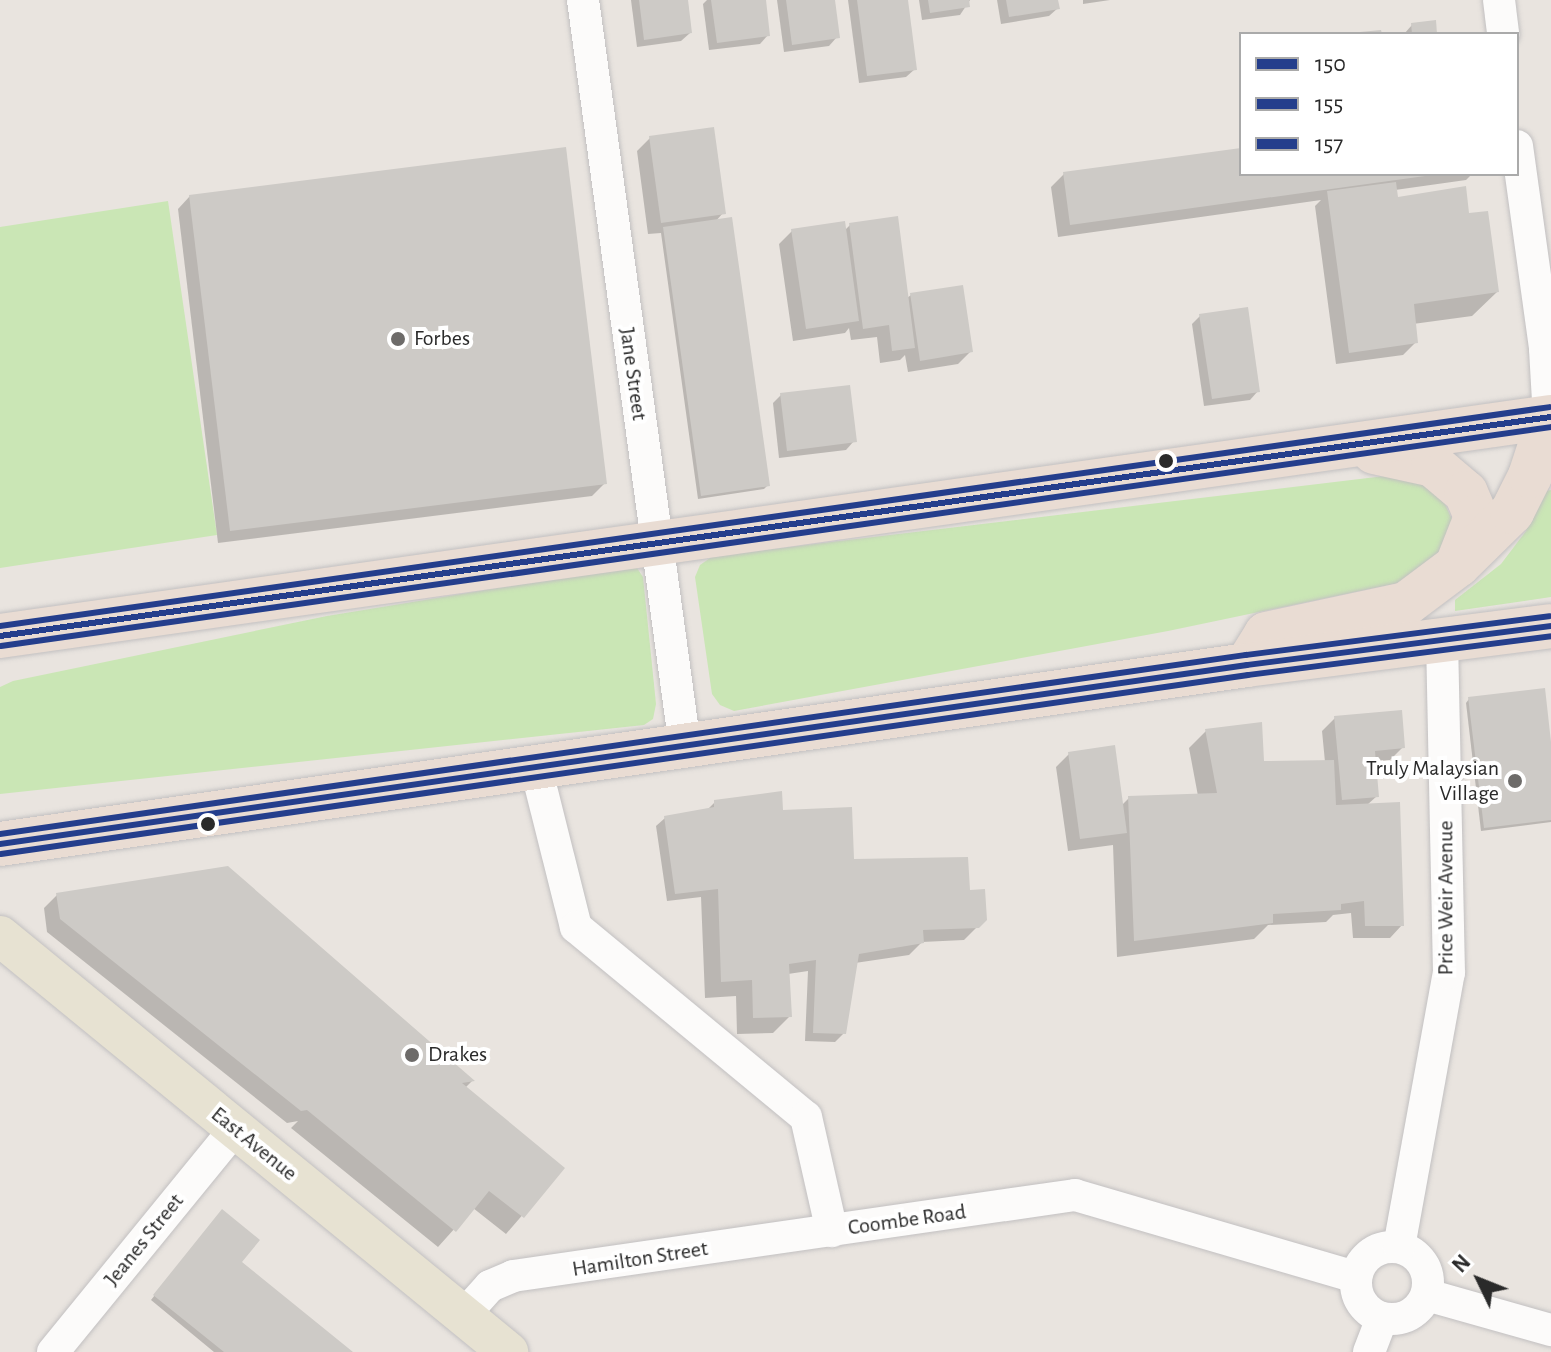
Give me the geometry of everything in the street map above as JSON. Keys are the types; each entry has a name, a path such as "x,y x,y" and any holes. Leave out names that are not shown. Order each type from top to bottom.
{"highway":[{"path":"0,636 1550,418 1530,476 1512,512 1458,565 1406,604 1266,634 1247,665"},
{"path":"1353,444 1389,457 1433,465 1466,493 1476,517 1458,565"},
{"path":"9,837 536,768 1247,665 1551,626"},
{"path":"0,664 19,658 55,630"}],"main road":[{"name":"East Avenue","path":"0,936 508,1352"}],"street":[{"name":"Jane Street","path":"583,0 685,747"},
{"path":"1499,0 1503,32"},
{"path":"1519,160 1545,349 1550,418"},
{"name":"Price Weir Avenue","path":"1399,1247 1449,973 1442,641"},
{"name":"Coombe Road","path":"536,768 576,927 806,1117 832,1231 1075,1195 1356,1277"},
{"name":"Jeanes Street","path":"53,1352 235,1129"},
{"name":"Hamilton Street","path":"463,1316 490,1286 513,1276 832,1231"},
{"path":"1399,1247 1421,1261 1428,1275 1427,1295 1407,1317 1382,1318 1368,1311 1359,1299 1356,1277 1363,1260 1374,1251 1399,1247"},
{"path":"1427,1295 1551,1330"},
{"path":"1369,1352 1382,1318"}],"green space":[{"path":"168,201 217,535 0,568 0,227"},
{"path":"1393,475 1428,482 1442,497 1453,522 1438,554 1403,582 1168,631 734,711 720,705 712,694 695,577 700,565 713,556"},
{"path":"1551,490 1551,597 1455,611 1455,600 1501,564 1526,531 1539,492"},
{"path":"627,567 637,568 643,577 656,704 653,719 644,725 0,794 0,687 13,681 327,616"}],"building":[{"path":"639,0 688,0 692,33 644,40"},
{"path":"711,0 766,0 770,36 717,43"},
{"path":"786,0 835,0 840,38 792,45"},
{"path":"857,0 908,0 917,70 867,76"},
{"path":"928,0 969,0 970,7 930,13"},
{"path":"1006,0 1058,0 1060,9 1009,17"},
{"path":"1436,20 1437,32 1412,32 1411,23"},
{"path":"714,127 726,214 661,223 649,136"},
{"name":"Forbes","path":"566,147 607,484 230,531 189,195"},
{"path":"1239,148 1239,176 1425,176 1070,225 1063,172"},
{"path":"1396,182 1398,197 1466,186 1469,213 1488,211 1499,292 1414,304 1418,343 1349,353 1327,191"},
{"path":"898,216 915,348 892,351 889,325 863,329 849,223"},
{"path":"732,217 770,486 701,496 663,227"},
{"path":"845,221 859,321 806,329 791,229"},
{"path":"963,285 973,352 920,361 910,293"},
{"path":"1248,307 1260,392 1212,399 1199,314"},
{"path":"850,385 857,442 787,451 780,393"},
{"name":"Truly Malaysian Village","path":"1545,688 1551,742 1551,820 1484,828 1468,697"},
{"path":"1402,710 1405,748 1375,751 1379,797 1342,800 1334,716"},
{"path":"1262,722 1264,761 1334,760 1336,805 1400,802 1404,926 1365,926 1364,901 1341,904 1341,910 1273,914 1273,923 1134,941 1128,796 1217,793 1205,729"},
{"path":"1115,745 1127,833 1080,839 1068,752"},
{"path":"782,791 783,810 852,807 854,859 968,857 970,890 985,889 987,920 979,928 923,930 924,943 859,954 846,1034 813,1033 816,960 789,964 792,1017 753,1018 752,980 721,982 718,889 675,894 664,816 714,807 714,800"},
{"path":"228,866 475,1081 462,1083 565,1168 524,1218 489,1191 456,1232 307,1110 301,1111 60,919 56,893"},
{"path":"222,1209 260,1240 242,1262 353,1352 224,1352 153,1295"}],"transit line":[{"name":"157","path":"0,626 1550,407"},
{"name":"150","path":"0,636 1551,417"},
{"name":"155","path":"1,646 1551,427"},
{"name":"157","path":"0,834 1246,655 1550,616"},
{"name":"150","path":"0,844 1247,665 1551,626"},
{"name":"155","path":"1,854 1248,675 1551,636"}],"place":[{"name":"Forbes","path":"398,339"},
{"name":"Truly Malaysian Village","path":"1515,781"},
{"name":"Drakes","path":"412,1055"}]}
